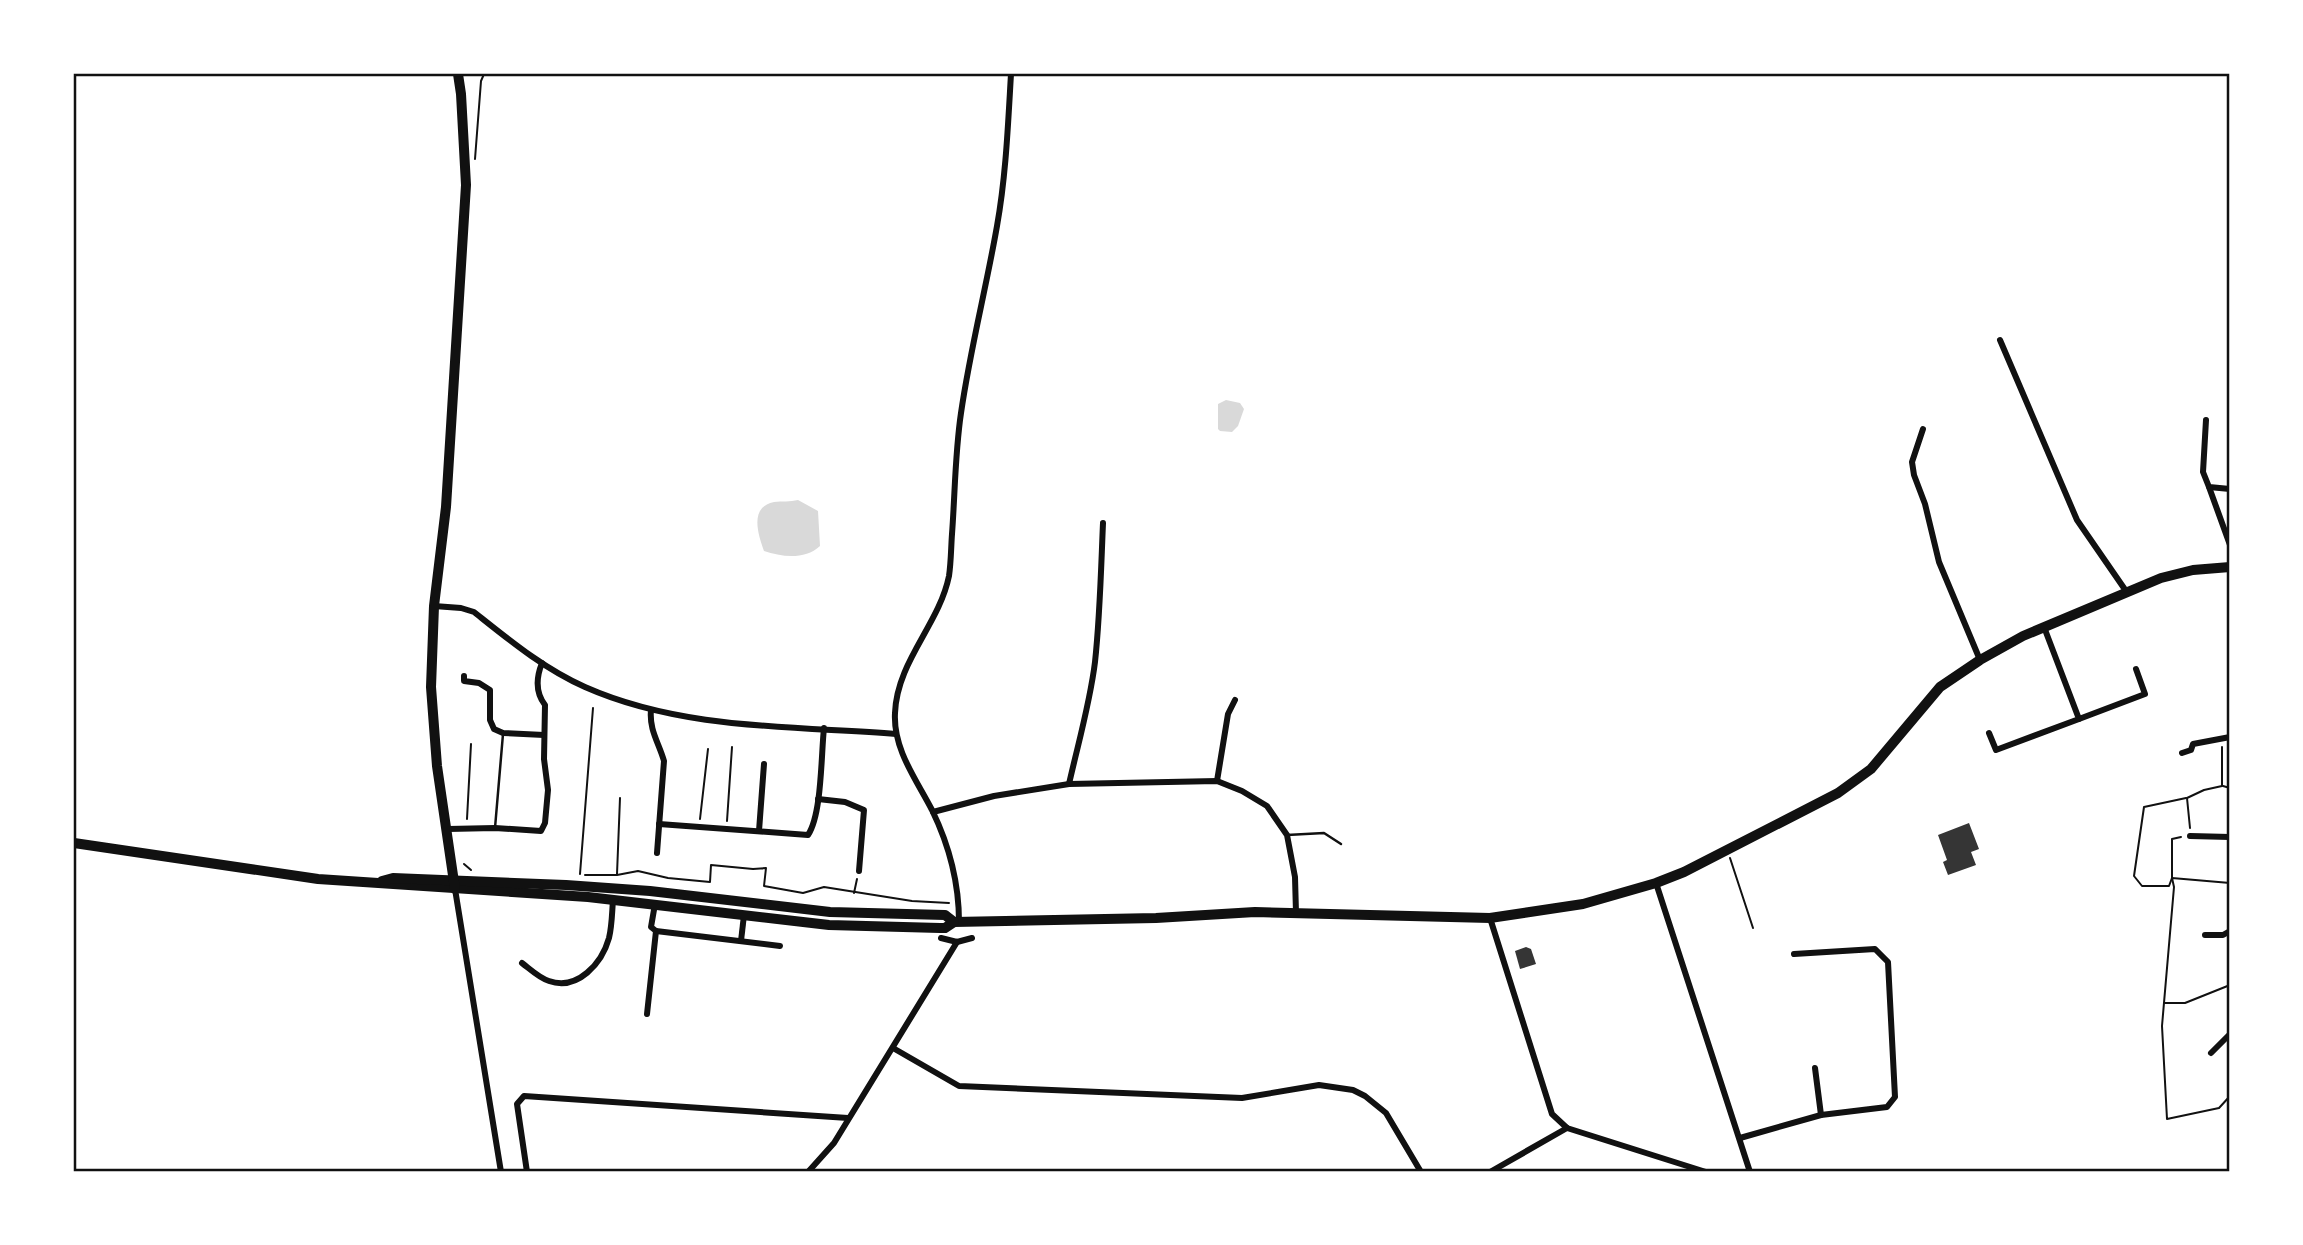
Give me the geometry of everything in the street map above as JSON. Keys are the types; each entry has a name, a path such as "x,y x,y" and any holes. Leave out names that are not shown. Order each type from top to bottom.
{"main road":[{"path":"455,884 437,765 431,687 434,606 446,507 466,185 458,74"},
{"path":"74,843 281,874 374,883 393,878 656,904 842,926 940,928 956,922 1156,918 1255,912 1490,918 1583,904 1656,883 1727,851 1838,793 1871,769 1933,694 1980,660 2044,627 2126,591 2193,570 2230,567"},
{"path":"455,884 610,887 830,912 945,915 956,922"}],"street":[{"path":"956,922 959,904 951,860 933,813 900,749 895,711 902,678 916,645 938,610 949,573 961,415 997,226 1004,177 1011,74"},
{"path":"2000,341 2077,520 2126,591"},
{"path":"2206,420 2203,472 2230,545"},
{"path":"1923,429 1912,462 1914,475 1926,504 1939,562 1980,660"},
{"path":"2209,487 2230,489"},
{"path":"1069,784 1095,663 1103,523"},
{"path":"434,606 474,612 542,663 584,687 651,710 695,718 801,729 824,728 896,734"},
{"path":"2044,627 2079,719"},
{"path":"448,829 467,827 541,831 545,823 548,790 544,759 545,705 537,689 542,663"},
{"path":"1996,750 2145,694 2136,668"},
{"path":"464,676 464,681 479,683 490,690 492,725 503,733 544,736"},
{"path":"1217,781 1228,714 1235,700"},
{"path":"651,710 649,722 664,761 657,853"},
{"path":"659,824 808,835 813,827 818,799 824,728"},
{"path":"1989,733 1999,758"},
{"path":"2182,753 2191,750 2193,744 2226,737"},
{"path":"759,831 764,764"},
{"path":"933,813 994,796 1069,784 1217,781 1242,790 1267,806 1287,835 1295,877 1296,913"},
{"path":"818,799 845,802 864,810 859,871"},
{"path":"2190,836 2230,837"},
{"path":"1656,883 1750,1171"},
{"path":"455,884 501,1171"},
{"path":"522,963 544,979 560,984 578,979 587,973 606,947 613,900"},
{"path":"656,904 651,927 656,931 780,946"},
{"path":"741,941 744,915"},
{"path":"1490,918 1552,1114 1567,1128 1706,1171"},
{"path":"647,1014 656,931"},
{"path":"2205,935 2223,935 2230,931"},
{"path":"941,938 957,942 972,938"},
{"path":"807,1171 834,1143 957,942"},
{"path":"1740,1138 1821,1115 1887,1107 1895,1097 1888,962 1875,949 1794,954"},
{"path":"2211,1053 2230,1034"},
{"path":"893,1048 959,1086 1242,1098 1319,1085 1353,1090 1386,1113 1421,1171"},
{"path":"1815,1068 1821,1115"},
{"path":"527,1171 517,1104 524,1096 848,1118"},
{"path":"1490,1171 1567,1128"}],"lane":[{"path":"495,828 503,733"},
{"path":"1287,835 1324,833 1341,844"}],"path":[{"path":"475,159 481,81 484,74"},
{"path":"593,708 580,876 617,875 638,871 668,878 710,882 711,865 753,869 766,867 764,886 803,893 824,887 854,893 959,904"},
{"path":"2222,786 2226,737"},
{"path":"467,827 471,744"},
{"path":"727,830 732,747"},
{"path":"699,827 708,749"},
{"path":"2172,878 2169,886 2142,886 2134,876 2144,807 2187,798 2222,786 2230,788"},
{"path":"617,875 620,798"},
{"path":"2187,798 2190,836 2172,839 2174,887 2162,1026 2167,1119 2219,1108 2230,1096"},
{"path":"1727,851 1753,928"},
{"path":"464,863 473,871"},
{"path":"854,893 859,871"},
{"path":"2172,878 2230,883"},
{"path":"2164,1003 2185,1003 2230,985"}],"shaded area":[{"path":"1226,400 1240,403 1244,409 1238,426 1232,432 1218,429 1218,404"},
{"path":"798,500 818,511 820,546 807,554 793,556 764,551 757,522 761,509 774,502"}],"building":[{"path":"1969,823 1979,849 1971,852 1976,865 1948,875 1943,862 1947,860 1938,835"},
{"path":"1526,947 1531,949 1536,964 1520,969 1515,951"}]}
